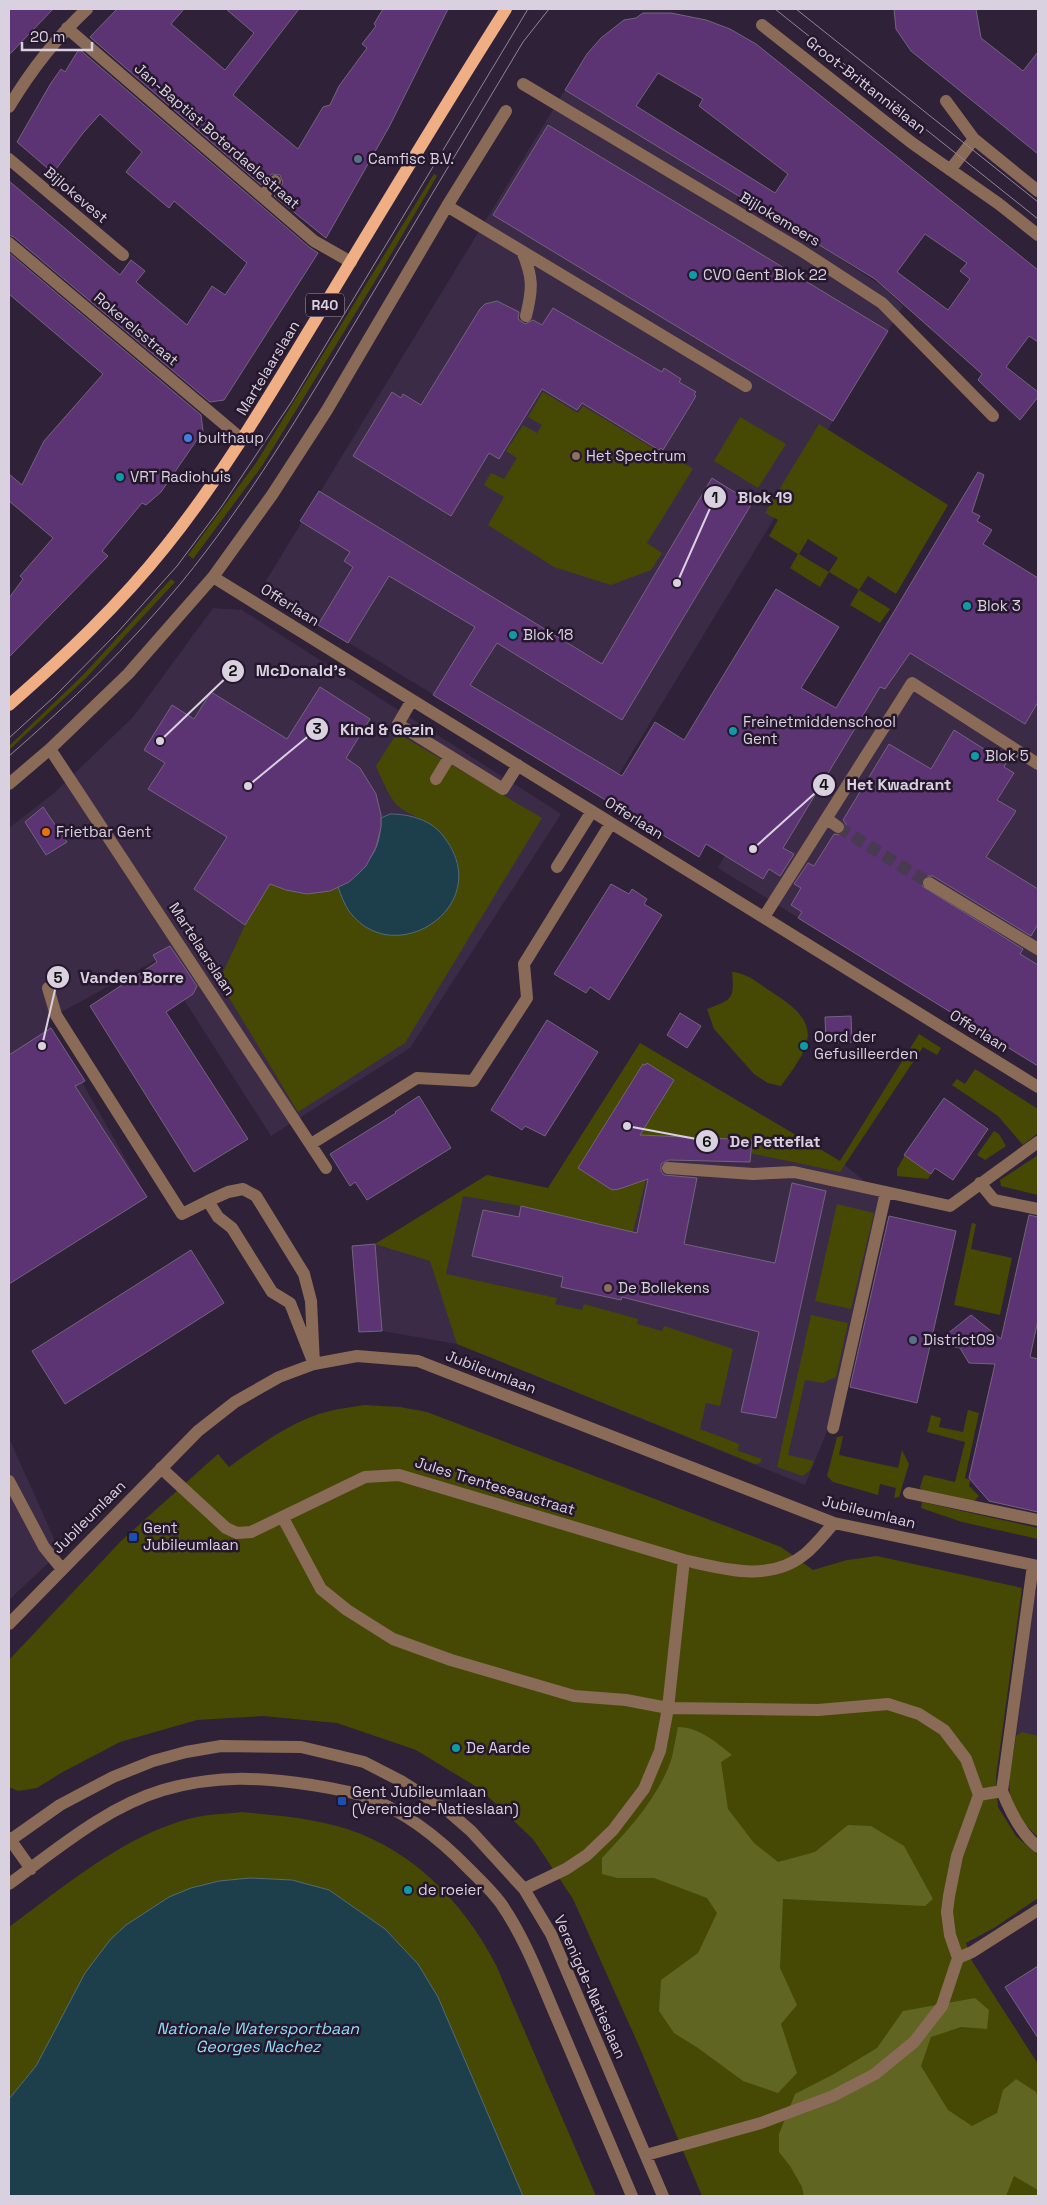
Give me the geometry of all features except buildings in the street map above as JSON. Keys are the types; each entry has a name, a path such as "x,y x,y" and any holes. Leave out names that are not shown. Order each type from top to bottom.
{"main road":[{"name":"Martelaarslaan","path":"9,706 100,622 166,546 243,440 431,128 506,9"}],"street":[{"path":"9,107 24,81 67,28 87,9"},
{"name":"Groot-Brittanniëlaan","path":"762,25 912,143 1038,235"},
{"name":"Jan-Baptist Boterdaelestraat","path":"67,28 314,241 351,262"},
{"name":"Bijlokemeers","path":"523,84 799,249 882,303 992,416"},
{"path":"946,101 974,139 1038,191"},
{"path":"9,784 50,749 128,674 213,576 272,495 327,410 447,206 506,111"},
{"path":"950,170 974,139"},
{"name":"Bijlokevest","path":"9,158 123,255"},
{"path":"263,196 275,181"},
{"path":"447,206 746,386"},
{"name":"Rokerelsstraat","path":"9,243 243,440"},
{"path":"522,251 531,272 530,302 526,316"},
{"name":"Offerlaan","path":"213,576 1038,1087"},
{"path":"764,918 912,684 1038,764"},
{"path":"412,700 398,724 503,789 518,765"},
{"name":"Martelaarslaan","path":"50,749 326,1168"},
{"path":"436,779 450,756"},
{"path":"557,867 592,811"},
{"path":"827,819 838,827"},
{"path":"311,1144 417,1078 473,1081 527,998 524,964 611,823"},
{"path":"929,883 1038,950"},
{"path":"48,988 56,1015 182,1214 228,1192 243,1189 256,1196 304,1274 311,1313 314,1364"},
{"path":"668,1168 753,1174 794,1172 950,1206 1038,1142"},
{"path":"980,1183 994,1200 1038,1209"},
{"path":"833,1428 886,1192"},
{"path":"208,1201 218,1217 232,1228 272,1292 290,1303 314,1364"},
{"name":"Jubileumlaan","path":"9,1624 61,1568 198,1431 235,1402 279,1377 314,1364 357,1356 418,1361 834,1523 1035,1565"},
{"name":"Jules Trenteseaustraat","path":"161,1468 226,1528 237,1533 251,1532 283,1518 364,1477 399,1474 684,1560 722,1569 758,1572 783,1568 805,1554 834,1523"},
{"path":"9,1481 44,1547 61,1568"},
{"path":"909,1492 1038,1520"},
{"path":"283,1518 321,1589 347,1610 393,1639 451,1660 574,1696 626,1700 668,1708 818,1710 888,1704 919,1714 944,1730 966,1760 980,1795 956,1856 949,1896 947,1912 950,1936 958,1958 942,2006 914,2042 876,2074 832,2096 761,2123 646,2155"},
{"path":"524,1888 566,1869 587,1855 613,1830 644,1789 660,1751 668,1708 684,1560"},
{"path":"1035,1565 1002,1791 1016,1821 1031,1842 1038,1847"},
{"name":"Verenigde-Natieslaan","path":"30,1868 9,1840 60,1805 113,1777 153,1761 186,1752 221,1746 301,1747 364,1762 423,1794 448,1811 471,1831 524,1888 551,1934 663,2196"},
{"path":"9,1884 90,1826 126,1805 162,1790 223,1779 266,1778 332,1788 368,1798 409,1818 452,1851 502,1905 526,1946 632,2196"},
{"path":"980,1795 1002,1791"},
{"path":"958,1958 972,1952 1016,1922 1038,1910"}],"shaded area":[{"name":"Het Spectrum","path":"565,90 786,224 882,286 903,306 604,799 261,589"},
{"path":"434,174 437,176 380,273 262,466 193,559 188,555 256,463"},
{"path":"543,392 578,413 583,406 661,453 663,450 693,469 647,543 662,553 651,570 611,585 554,567 488,525 504,497 484,485 491,473 504,479 517,458 506,451 523,425 537,433 542,425 528,417"},
{"path":"740,417 786,444 758,488 714,461"},
{"path":"819,424 948,505 896,594 868,576 859,590 829,572 820,587 790,568 798,554 769,536 778,520 765,513","holes":["808,539 838,558 829,572 799,554"]},
{"path":"947,523 1038,578 1038,1066 718,868 725,855 836,708"},
{"path":"171,579 175,582 86,678 9,750 9,746 83,675"},
{"path":"859,590 890,609 880,623 850,605"},
{"path":"213,608 242,610 561,814 410,1048 271,1136 158,959 47,1020 147,1197 9,1284 9,828 53,794 134,716"},
{"path":"397,733 542,818 405,1043 298,1112 219,981 245,925 271,882 287,890 304,893 321,892 338,887 349,911 366,927 385,934 406,934 425,928 442,915 454,898 459,877 455,854 449,844 436,830 395,803 376,766"},
{"path":"732,972 743,974 787,1002 805,1023 808,1034 806,1045 801,1057 781,1086 768,1083 754,1074 714,1029 707,1009 730,998 733,988"},
{"path":"919,1034 941,1048 937,1055 923,1047 840,1172 669,1136 649,1167 633,1232 521,1206 463,1196 446,1274 557,1298 555,1304 582,1310 584,1304 638,1319 637,1324 662,1331 664,1326 733,1349 720,1406 706,1403 700,1429 739,1444 738,1451 762,1459 760,1463 755,1464 457,1344 430,1261 375,1244 487,1175 548,1188 640,1043 840,1161"},
{"name":"De Bollekens","path":"640,1043 840,1161 881,1195 832,1419 805,1485 457,1344 382,1331 359,1332 352,1246 375,1244 487,1175 548,1188"},
{"path":"975,1069 1038,1109 1038,1133 1023,1145 998,1116 952,1085 957,1079 965,1084"},
{"path":"994,1131 999,1134 1006,1146 985,1160 977,1155"},
{"path":"905,1155 931,1174 928,1179 897,1176 897,1169"},
{"path":"1038,1155 1038,1195 1001,1186 1000,1180"},
{"path":"837,1204 874,1213 851,1309 815,1301"},
{"path":"972,1223 976,1224 971,1249 1012,1258 1000,1315 954,1305"},
{"path":"811,1315 848,1323 836,1377 823,1383 805,1380 788,1455 814,1461 810,1470 803,1476 777,1467"},
{"path":"365,1405 400,1407 427,1412 781,1547 813,1570 847,1560 877,1556 1022,1588 996,1777 998,1807 1016,1836 1038,1855 1038,1898 994,1928 966,1943 972,1961 1038,2064 1038,2196 702,2196 639,2046 573,1899 533,1839 480,1789 416,1750 337,1723 263,1716 197,1720 120,1742 37,1788 18,1791 9,1787 9,1660 121,1541 218,1454 229,1467 277,1434 303,1420 330,1411"},
{"path":"968,1410 979,1413 965,1478 970,1480 969,1486 979,1496 973,1502 923,1491 920,1488 925,1475 955,1482 965,1442 927,1432 931,1415 941,1418 939,1427 963,1432"},
{"path":"843,1436 839,1455 898,1468 902,1450 909,1464 899,1497 894,1498 896,1488 880,1484 878,1495 833,1482 827,1476 837,1437"},
{"path":"9,1438 60,1552 9,1600"},
{"path":"922,1502 1038,1528 1038,1539 962,1522 921,1508"},
{"path":"1035,1592 1038,1593 1038,1761 1014,1752"},
{"path":"1022,1732 1038,1736 1038,1837 1016,1812 1010,1795 1009,1787 1016,1736"},
{"path":"242,1812 310,1820 360,1833 408,1860 449,1896 482,1941 496,1965 596,2196 523,2196 438,1997 418,1964 385,1929 329,1890 292,1880 250,1878 219,1881 59,2026 36,2066 9,2099 9,1927 96,1864 143,1836 192,1818"}],"green space":[{"path":"678,1727 700,1732 732,1755 721,1762 728,1809 754,1843 778,1862 815,1852 848,1825 871,1826 904,1846 933,1899 925,1906 783,1899 780,1968 797,2005 781,2024 797,2073 778,2093 743,2081 674,2033 659,2011 661,1980 698,1953 717,1913 707,1898 654,1878 617,1878 602,1874 602,1858 633,1824 660,1785 672,1757"},
{"path":"975,1998 989,2010 987,2029 961,2027 931,2037 921,2066 948,2110 972,2126 997,2113 1003,2090 1016,2079 1036,2092 1038,2097 1038,2190 1014,2176 1006,2196 804,2196 802,2187 790,2166 779,2152 779,2134 795,2094 834,2074 877,2048 903,2011"}],"water":[{"path":"390,814 413,817 433,826 444,837 457,862 458,886 449,907 433,923 413,933 390,935 368,928 349,911 338,887 370,859 378,842 381,818"},
{"name":"Nationale Watersportbaan Georges Nachez","path":"250,1878 292,1880 329,1890 385,1929 418,1964 438,1997 523,2196 9,2196 9,2099 36,2066 85,1973 110,1940 126,1925 169,1897 191,1888 219,1881"}],"tunnel":[{"path":"838,827 929,883"}],"tram line":[{"path":"9,738 55,696 117,633 177,566 222,506 292,401 528,9"},
{"path":"9,756 77,695 120,651 206,552 273,455 523,42 549,9"},
{"path":"775,9 1038,219"},
{"path":"796,9 1038,202"}],"place":[{"name":"Camfisc B.V.","path":"358,159"},
{"name":"CVO Gent Blok 22","path":"693,275"},
{"name":"bulthaup","path":"188,438"},
{"name":"Het Spectrum","path":"576,456"},
{"name":"VRT Radiohuis","path":"120,477"},
{"name":"Blok 19","path":"677,583"},
{"name":"Blok 3","path":"967,606"},
{"name":"Blok 18","path":"513,635"},
{"name":"Freinetmiddenschool Gent","path":"733,731"},
{"name":"McDonald's","path":"160,741"},
{"name":"Blok 5","path":"975,756"},
{"name":"Kind & Gezin","path":"248,786"},
{"name":"Frietbar Gent","path":"46,832"},
{"name":"Het Kwadrant","path":"753,849"},
{"name":"Vanden Borre","path":"42,1046"},
{"name":"Oord der Gefusilleerden","path":"804,1046"},
{"name":"De Petteflat","path":"627,1126"},
{"name":"De Bollekens","path":"608,1288"},
{"name":"District09","path":"913,1340"},
{"name":"Gent Jubileumlaan","path":"133,1537"},
{"name":"De Aarde","path":"456,1748"},
{"name":"Gent Jubileumlaan (Verenigde-Natieslaan)","path":"342,1801"},
{"name":"de roeier","path":"408,1890"}]}
